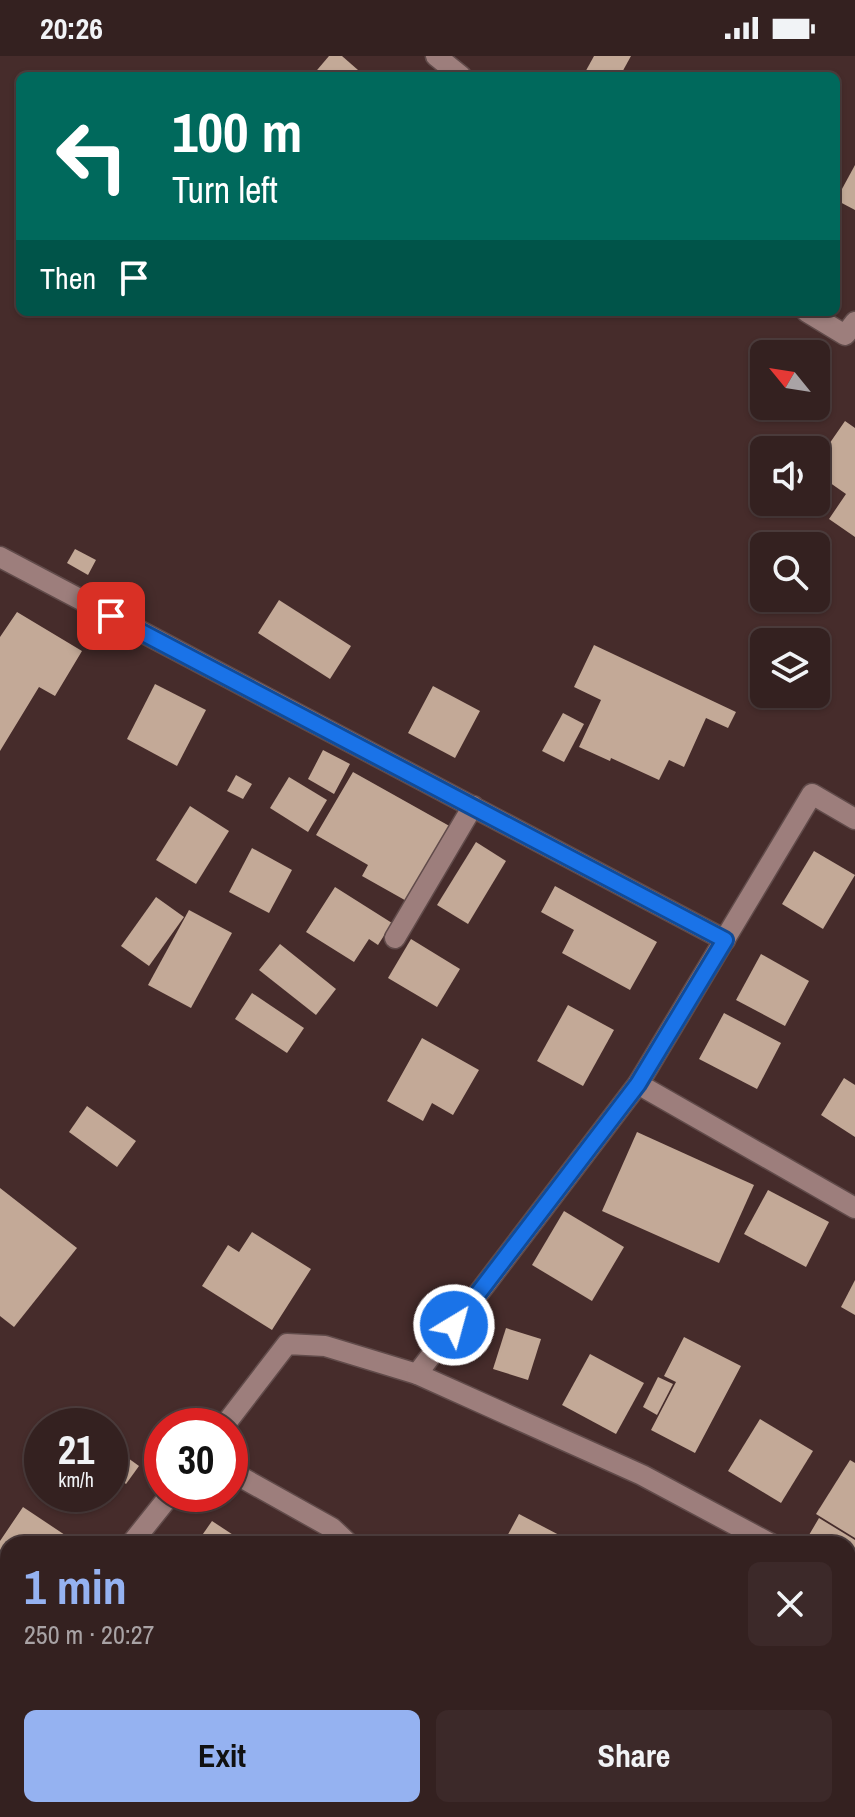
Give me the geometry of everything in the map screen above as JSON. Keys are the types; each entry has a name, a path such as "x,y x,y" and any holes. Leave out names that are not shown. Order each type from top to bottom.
{"street":[{"path":"436,56 456,72"},
{"path":"814,316 845,335 855,322"},
{"path":"0,557 725,940"},
{"path":"417,1374 638,1084 812,794 855,819"},
{"path":"395,938 473,806"},
{"path":"638,1084 855,1208"},
{"path":"238,1408 287,1344 325,1346 417,1374 642,1475 756,1536"},
{"path":"248,1481 332,1528 340,1536"},
{"path":"137,1536 157,1512"}],"building":[{"path":"329,56 342,56 358,70 356,72 315,72"},
{"path":"594,56 631,56 622,72 585,72"},
{"path":"855,165 855,210 840,202 840,193"},
{"path":"845,421 855,428 855,537 829,519 846,494 830,483 830,443"},
{"path":"75,549 96,560 88,575 67,563"},
{"path":"279,600 351,646 330,679 258,633"},
{"path":"17,612 82,651 55,696 39,687 0,751 0,637"},
{"path":"594,645 736,712 728,728 706,718 684,767 669,760 659,780 579,747 601,700 574,687"},
{"path":"155,684 206,710 177,766 127,739"},
{"path":"433,686 480,711 455,758 408,733"},
{"path":"563,713 584,724 564,762 542,751"},
{"path":"323,750 350,764 334,794 308,779"},
{"path":"353,772 453,828 410,903 362,876 368,865 316,835"},
{"path":"236,775 252,784 243,799 227,791"},
{"path":"289,777 327,800 308,832 270,808"},
{"path":"190,806 229,831 196,884 156,860"},
{"path":"476,842 506,861 468,924 437,905"},
{"path":"252,848 292,870 269,913 229,892"},
{"path":"814,851 855,875 823,929 782,904"},
{"path":"555,886 657,942 630,990 562,953 574,930 541,912"},
{"path":"335,887 392,923 378,945 369,939 354,962 306,932"},
{"path":"156,897 184,917 149,966 121,946"},
{"path":"189,910 232,933 191,1008 148,985"},
{"path":"411,939 460,969 437,1007 388,978"},
{"path":"280,944 336,989 316,1015 259,970"},
{"path":"761,954 809,981 785,1026 736,1000"},
{"path":"252,993 304,1028 287,1053 235,1019"},
{"path":"568,1005 614,1030 583,1086 537,1061"},
{"path":"724,1013 781,1043 757,1089 699,1059"},
{"path":"422,1038 479,1070 453,1115 432,1103 423,1121 387,1101"},
{"path":"844,1078 855,1085 855,1137 821,1115"},
{"path":"87,1106 136,1141 117,1167 69,1132"},
{"path":"637,1132 754,1185 719,1263 602,1211"},
{"path":"0,1188 77,1248 14,1327 0,1316"},
{"path":"768,1190 829,1222 806,1267 744,1234"},
{"path":"564,1211 624,1247 592,1301 532,1265"},
{"path":"252,1232 311,1269 272,1330 202,1286 228,1245 239,1252"},
{"path":"855,1280 855,1315 841,1307"},
{"path":"506,1328 541,1339 528,1380 493,1369"},
{"path":"684,1337 741,1366 695,1453 651,1430 676,1382 664,1376"},
{"path":"590,1354 644,1383 616,1434 562,1405"},
{"path":"658,1377 673,1384 657,1415 643,1407"},
{"path":"760,1419 813,1451 781,1503 728,1471"},
{"path":"128,1458 139,1466 128,1481"},
{"path":"850,1460 855,1463 855,1536 816,1514"},
{"path":"23,1507 24,1512 30,1512 66,1536 3,1536"},
{"path":"519,1514 561,1536 507,1536"},
{"path":"819,1518 848,1536 811,1536"},
{"path":"212,1521 235,1536 202,1536"}],"route":[{"path":"111,616 725,940 638,1084 454,1325"}]}
